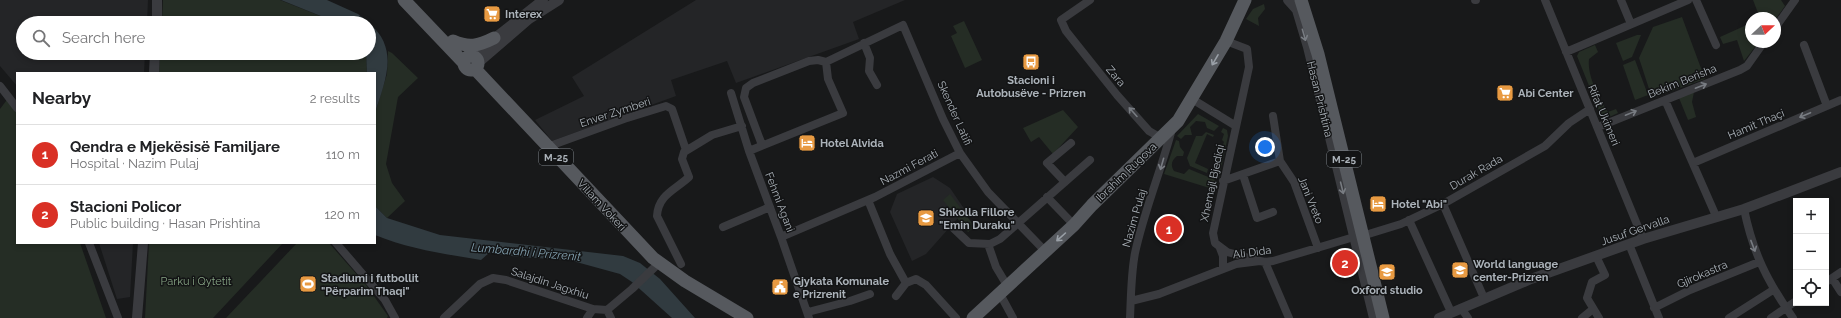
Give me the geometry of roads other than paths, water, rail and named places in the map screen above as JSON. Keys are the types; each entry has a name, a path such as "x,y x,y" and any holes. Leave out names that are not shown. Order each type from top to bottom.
{"main road":[{"name":"Viliam Vokeri","path":"404,0 471,61"},
{"name":"Viliam Vokeri","path":"415,0 547,147 638,244 656,266 747,318"},
{"name":"Ibrahim Rugova","path":"973,318 1074,225 1092,205 1173,126 1192,99 1226,41 1245,0"},
{"name":"Hasan Prishtina","path":"1302,0 1318,54 1358,237 1383,318"},
{"path":"453,41 471,46 483,44 494,38"}],"street":[{"path":"157,16 158,0"},
{"path":"471,61 494,38 543,0"},
{"path":"471,61 529,19 559,0"},
{"name":"Zara","path":"1090,0 1061,20 1066,31 1149,131 1161,138"},
{"name":"Hasan Prishtina","path":"1288,0 1297,10 1308,47 1358,237 1374,318"},
{"name":"Rifat Ukimeri","path":"1545,0 1643,239"},
{"path":"1621,0 1631,24"},
{"path":"1566,52 1688,0"},
{"path":"1696,0 1716,45"},
{"path":"1781,20 1795,0"},
{"name":"Skender Latifi","path":"826,62 903,25 943,119 960,153 988,192 1045,251"},
{"name":"Xhemajl Bjediqi","path":"1223,268 1224,256 1220,248 1215,243 1213,233 1249,67 1248,52 1242,46 1226,41"},
{"path":"864,43 870,58 869,71 877,86"},
{"path":"1804,45 1827,106"},
{"name":"Bekim Berisha","path":"1598,127 1740,70 1747,66 1760,48"},
{"path":"154,72 155,60"},
{"path":"749,151 762,146 843,113 828,78 826,62 818,60 809,61 753,83 746,88 744,97 762,146"},
{"path":"0,86 16,107"},
{"name":"Fehmi Agani","path":"731,93 749,151 782,237 808,315"},
{"path":"1192,99 1236,126"},
{"path":"1665,100 1716,216"},
{"name":"Hamit Thaçi","path":"1693,163 1841,100"},
{"name":"Enver Zymberi","path":"547,147 624,119 666,106 672,109 686,150"},
{"name":"Durak Rada","path":"1358,237 1409,220 1443,204 1545,146 1569,123 1590,109"},
{"name":"Jani Vreto","path":"1273,116 1280,161 1294,182 1318,248"},
{"path":"681,264 657,216 657,208 661,199 689,177 682,159 686,150 712,135 742,126"},
{"name":"Nazim Pulaj","path":"1130,318 1135,255 1141,229 1173,126"},
{"path":"1065,182 1047,163 1071,143"},
{"name":"Nazmi Ferati","path":"782,237 868,200 960,153"},
{"path":"949,224 969,243 988,244 1000,239 1090,160"},
{"path":"1223,182 1280,161"},
{"name":"Jusuf Gervalla","path":"1439,318 1531,279 1643,239 1744,208 1841,172"},
{"path":"1243,175 1257,218 1273,212"},
{"path":"1047,197 1074,225"},
{"path":"868,200 890,254 906,283"},
{"path":"1443,204 1484,298"},
{"path":"722,227 770,207"},
{"path":"1744,208 1749,234 1760,262 1773,290 1792,318"},
{"path":"1409,220 1451,312"},
{"name":"Ali Dida","path":"1131,301 1159,294 1223,268 1262,261 1358,237"},
{"path":"89,244 118,318"},
{"path":"137,318 142,244"},
{"path":"337,244 385,300 395,318"},
{"path":"988,244 1013,318"},
{"path":"1629,244 1659,318"},
{"path":"1220,248 1236,255 1262,261 1289,318"},
{"path":"1596,256 1605,275 1592,282 1587,298 1599,318"},
{"name":"Gjirokastra","path":"1654,308 1690,290 1760,262"},
{"path":"611,318 607,310 656,266"},
{"path":"1841,272 1829,280 1841,292"},
{"name":"Salajdin Jagxhiu","path":"444,318 480,284 493,278 506,280 593,309 607,310"},
{"path":"896,296 906,283 916,280 926,285 956,318"},
{"path":"1729,318 1773,290"},
{"path":"808,315 870,294"},
{"path":"1770,318 1793,303"},
{"path":"1461,308 1468,318"},
{"path":"587,318 593,309"},
{"path":"1582,318 1593,309"}],"water":[{"path":"281,0 327,0 360,16 321,16"},
{"path":"376,30 384,44 387,54 387,66 383,89 376,110 376,72 367,72 366,60 376,60"},
{"name":"Lumbardhi i Prizrenit","path":"376,207 387,218 440,235 623,256 640,263 660,279 695,318 672,318 632,282 620,274 569,260 519,257 489,253 481,260 427,250 376,235"}],"place":[{"name":"Interex","path":"492,14"},
{"name":"Stacioni i Autobusëve - Prizren","path":"1031,62"},
{"name":"Abi Center","path":"1505,93"},
{"name":"Hotel Alvida","path":"807,143"},
{"name":"Hotel \"Abi\"","path":"1378,204"},
{"name":"Shkolla Fillore \"Emin Duraku\"","path":"926,218"},
{"name":"Qendra e Mjekësisë Familjare","path":"1169,229"},
{"name":"Stacioni Policor","path":"1345,263"},
{"name":"World language center-Prizren","path":"1460,270"},
{"name":"Oxford studio","path":"1387,272"},
{"name":"Stadiumi i futbollit \"Përparim Thaqi\"","path":"308,284"},
{"name":"Gjykata Komunale e Prizrenit","path":"780,287"}],"park label":[{"name":"Parku i Qytetit","path":"196,281"}]}
